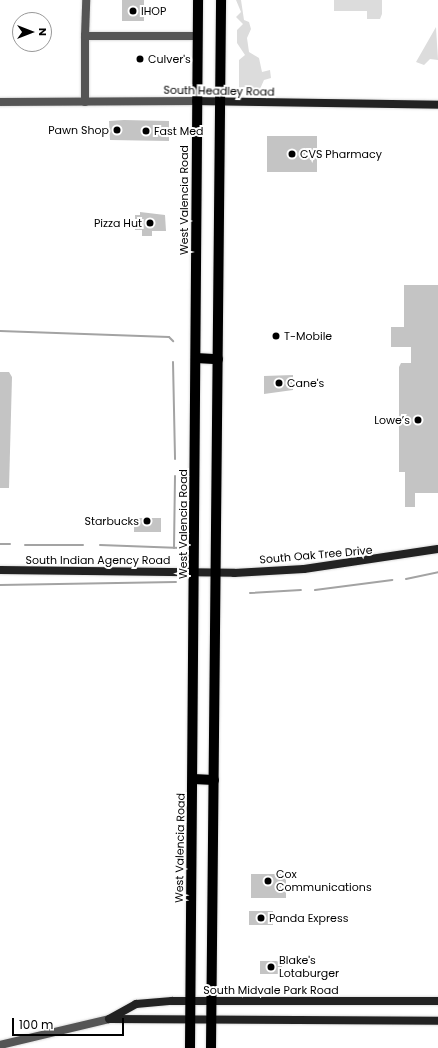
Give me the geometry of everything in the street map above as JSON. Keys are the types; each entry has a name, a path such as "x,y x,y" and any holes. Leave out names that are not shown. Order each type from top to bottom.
{"main road":[{"name":"West Valencia Road","path":"190,1048 195,571 196,101 198,0"},
{"path":"211,1048 221,0"},
{"path":"196,358 218,359"},
{"path":"193,779 214,780"}],"street":[{"path":"85,102 86,0"},
{"path":"85,36 197,36"},
{"name":"South Headley Road","path":"0,102 196,101 438,105"},
{"name":"South Oak Tree Drive","path":"195,571 216,572 304,569 438,549"},
{"name":"South Indian Agency Road","path":"0,570 195,571"},
{"name":"South Midvale Park Road","path":"109,1019 136,1004 190,1002 438,1001"},
{"name":"South Midvale Park Road","path":"0,1045 109,1019 190,1021 438,1021"}],"shaded area":[{"path":"236,0 241,0 244,20 249,22 251,29 247,38 249,52 259,58 262,72 270,70 271,78 264,80 260,89 239,88 239,60 245,55 237,43 237,30 243,24 236,17 241,12"},
{"path":"334,0 382,0 382,14 380,19 367,19 367,11 334,11"},
{"path":"436,27 438,60 430,59 424,65 416,62"}],"building":[{"name":"IHOP","path":"122,0 144,0 144,21 122,21"},
{"name":"Fast Med","path":"109,121 169,121 169,141 110,140"},
{"name":"CVS Pharmacy","path":"267,136 317,136 317,172 267,172"},
{"name":"Pizza Hut","path":"140,212 165,215 166,231 152,231 152,236 142,236 142,230 135,230 135,215 140,215"},
{"name":"Lowe’s","path":"404,285 438,285 438,493 415,493 415,507 405,507 405,472 399,472 399,367 401,363 411,363 411,347 391,347 391,327 404,327"},
{"path":"0,372 9,372 12,377 9,488 0,488"},
{"name":"Cane's","path":"293,375 293,390 264,394 264,376"},
{"name":"Starbucks","path":"134,518 161,518 161,532 134,532"},
{"name":"Cox Communications","path":"251,874 286,874 286,898 251,898"},
{"name":"Panda Express","path":"249,911 273,911 273,925 249,925"},
{"name":"Blake's Lotaburger","path":"260,961 282,961 282,974 260,974"}],"waterway":[{"path":"0,331 169,337 173,341"},
{"path":"173,362 175,459"},
{"path":"174,548 175,476"},
{"path":"0,544 10,544"},
{"path":"25,545 83,545"},
{"path":"100,545 181,548"},
{"path":"406,579 438,572"},
{"path":"315,590 392,580"},
{"path":"0,585 176,582"},
{"path":"250,593 301,590"}],"place":[{"name":"IHOP","path":"133,11"},
{"name":"Culver's","path":"140,59"},
{"name":"Pawn Shop","path":"117,130"},
{"name":"Fast Med","path":"146,131"},
{"name":"CVS Pharmacy","path":"292,154"},
{"name":"Pizza Hut","path":"150,223"},
{"name":"T-Mobile","path":"276,336"},
{"name":"Cane's","path":"279,383"},
{"name":"Lowe’s","path":"418,420"},
{"name":"Starbucks","path":"147,521"},
{"name":"Cox Communications","path":"268,881"},
{"name":"Panda Express","path":"261,918"},
{"name":"Blake's Lotaburger","path":"271,967"}]}
